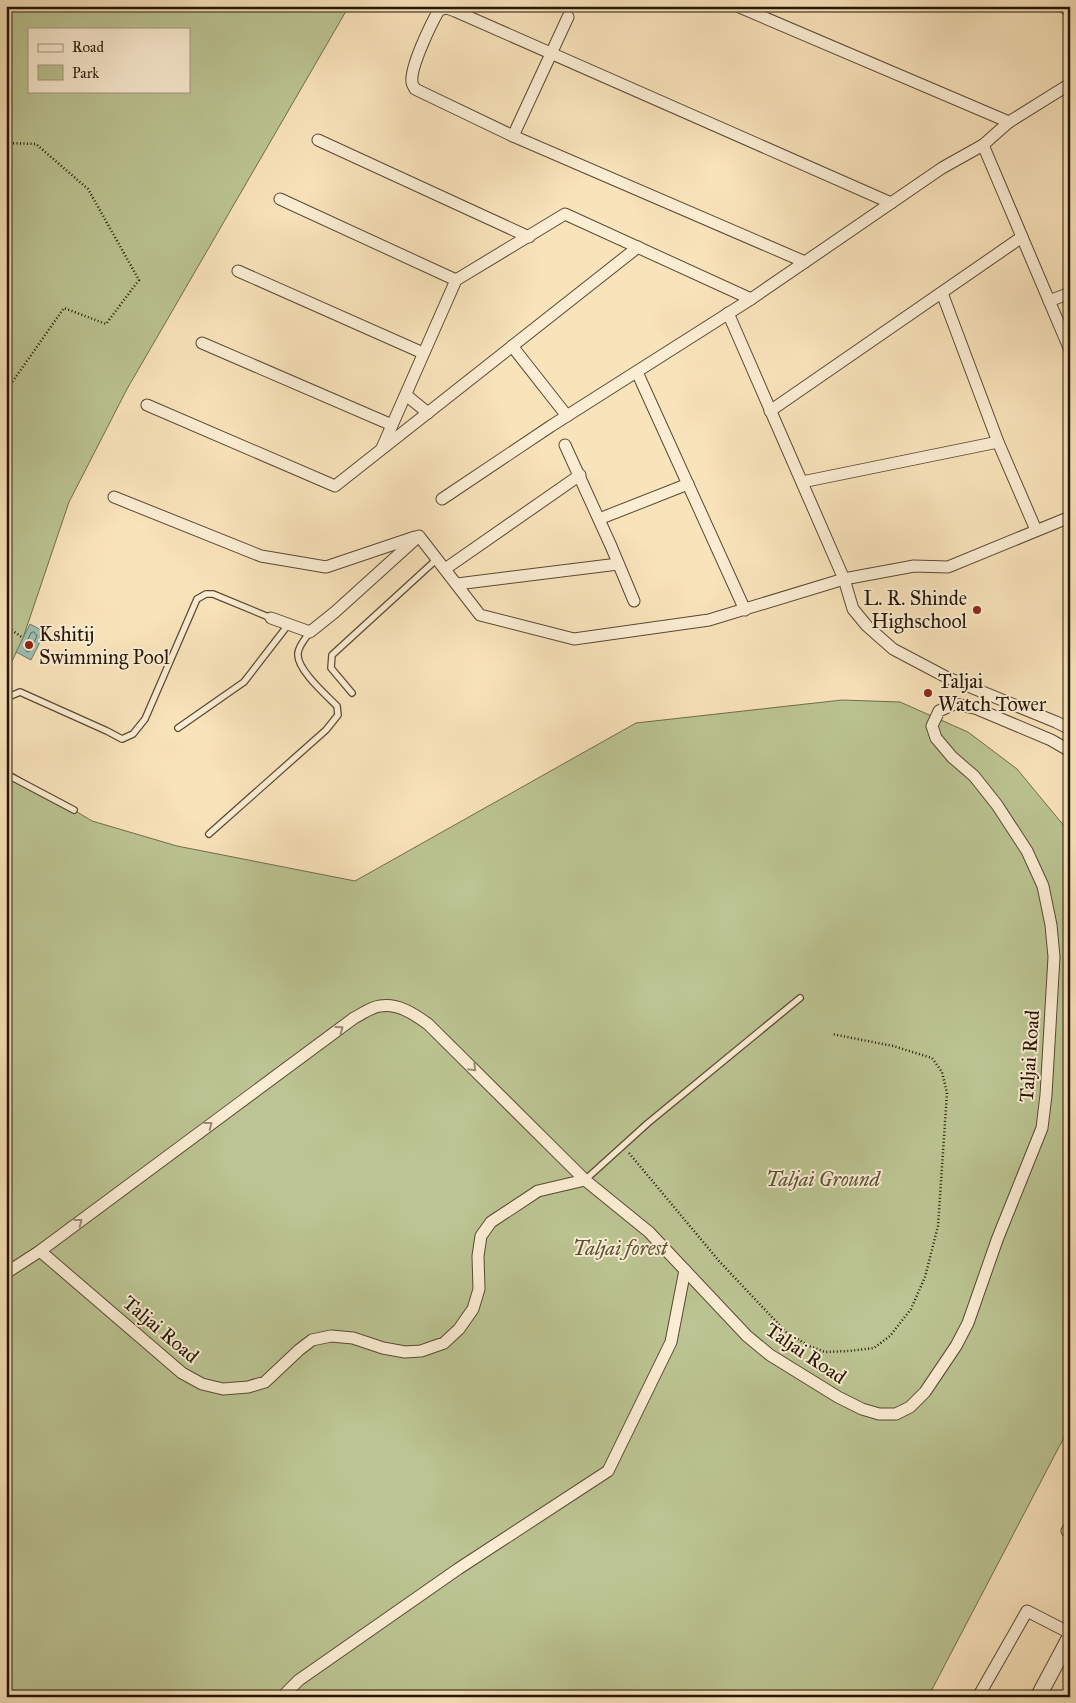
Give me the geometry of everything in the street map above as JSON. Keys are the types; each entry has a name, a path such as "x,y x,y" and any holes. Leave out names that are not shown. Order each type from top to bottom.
{"street":[{"path":"737,6 1009,122"},
{"path":"1061,6 1070,10"},
{"path":"805,262 513,136 415,89 411,83 413,70 431,24 439,10 446,8 455,11 891,203"},
{"path":"513,136 568,17"},
{"path":"442,499 567,416 752,299 942,168 983,145 1009,122 1070,84"},
{"path":"318,140 529,236"},
{"path":"983,145 1070,350"},
{"path":"280,199 456,280"},
{"path":"381,450 406,395 422,353 456,280 565,214 752,299"},
{"path":"770,411 1022,237"},
{"path":"147,405 335,486 638,247"},
{"path":"238,271 422,353"},
{"path":"942,293 998,442 1036,530"},
{"path":"1049,301 1070,293"},
{"path":"728,314 844,579 853,609 867,626 892,649 946,677 1070,729"},
{"path":"202,343 392,425"},
{"path":"512,346 567,416"},
{"path":"636,372 745,610"},
{"path":"406,395 428,412"},
{"path":"802,482 998,442"},
{"path":"565,445 580,475 634,601"},
{"path":"445,569 580,475"},
{"path":"599,519 688,484"},
{"path":"114,497 261,556 326,567 419,536"},
{"path":"419,536 480,615 574,639 709,620 844,579 914,566 948,567 1070,517"},
{"path":"271,618 310,632 335,612 419,536"},
{"path":"456,584 618,564"},
{"name":"Taljai Road","path":"40,1251 182,1373 202,1384 224,1389 248,1388 265,1382 298,1350 312,1340 331,1336 353,1338 384,1348 405,1352 421,1351 444,1343 460,1329 473,1309 479,1289 478,1256 481,1236 491,1222 538,1191 585,1180 649,1232 747,1336 770,1355 838,1398 862,1409 879,1414 896,1414 910,1407 925,1392 956,1346 968,1322 997,1240 1042,1128 1046,1095 1054,957 1043,886 1027,851 997,805 974,776 952,757 936,738 932,726 939,712 954,704 974,708 1051,740 1070,751"},
{"path":"6,1273 40,1251 354,1018 379,1006 396,1007 411,1011 428,1024 585,1180"},
{"path":"282,1697 299,1680 458,1569 608,1471 671,1342 685,1270"},
{"path":"1070,1526 1067,1530 1070,1532"},
{"path":"978,1697 1027,1611 1070,1633"},
{"path":"1038,1697 1070,1637"}],"lane":[{"path":"352,693 331,668 332,655 437,559"},
{"path":"6,698 20,692 107,730 122,739 133,734 145,719 197,599 206,594 213,594 271,618"},
{"path":"178,728 244,682 288,625"},
{"path":"209,834 326,730 338,715 337,706 301,667 298,655 300,646 310,632"},
{"path":"6,774 74,810"},
{"path":"585,1180 648,1123 800,998"}],"path":[{"path":"6,143 36,144 88,189 139,280 106,324 64,308 6,391"},
{"path":"6,626 23,638"},
{"path":"623,1146 719,1261 786,1332 809,1346 825,1352 849,1352 874,1348 890,1336 911,1309 924,1276 938,1226 947,1093 942,1072 932,1058 893,1046 832,1034"}],"green space":[{"path":"6,6 349,6 127,389 69,502 23,638 6,674"},
{"name":"Taljai forest","path":"842,700 900,702 968,732 1017,769 1065,827 1070,837 1070,1426 928,1697 6,1697 6,769 92,821 177,846 355,881 636,723"}],"water":[{"name":"Kshitij Swimming Pool","path":"30,624 45,632 31,660 16,652"}],"place":[{"name":"L. R. Shinde Highschool","path":"977,610"},
{"name":"Kshitij Swimming Pool","path":"29,645"},
{"name":"Taljai Watch Tower","path":"928,693"}],"park label":[{"name":"Taljai Ground","path":"823,1179"}]}
